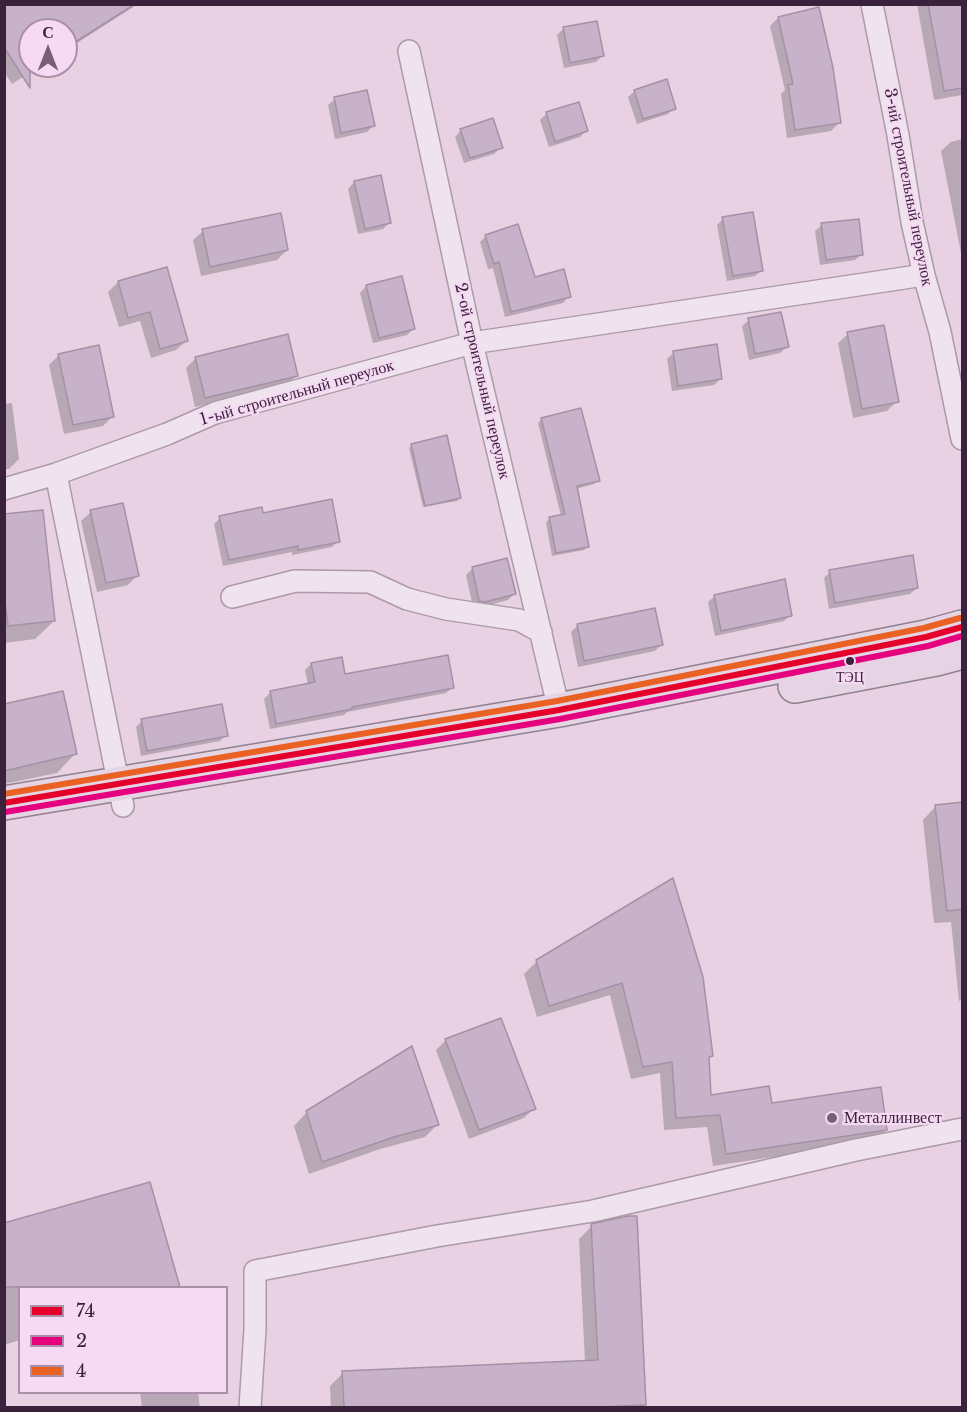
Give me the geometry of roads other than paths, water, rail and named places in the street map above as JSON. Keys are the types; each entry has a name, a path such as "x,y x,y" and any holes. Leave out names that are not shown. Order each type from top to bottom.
{"main road":[{"path":"4,826 121,795 926,637 963,627"},
{"path":"4,803 121,795 575,727 963,652"}],"street":[{"name":"3-ий строительный переулок","path":"872,4 898,135 912,222 940,332 963,439"},
{"name":"2-ой строительный переулок","path":"409,51 472,343 559,710"},
{"name":"1-ый строительный переулок","path":"4,489 56,474 167,434 215,413 472,343 924,275"},
{"path":"56,474 121,795"},
{"path":"232,597 295,581 369,582 407,599 446,609 519,620 541,632"},
{"path":"250,1407 255,1329 255,1271 437,1236 593,1211 856,1150 963,1129"}],"place":[{"name":"ТЭЦ","path":"850,661"},
{"name":"Металлинвест","path":"832,1118"}]}
